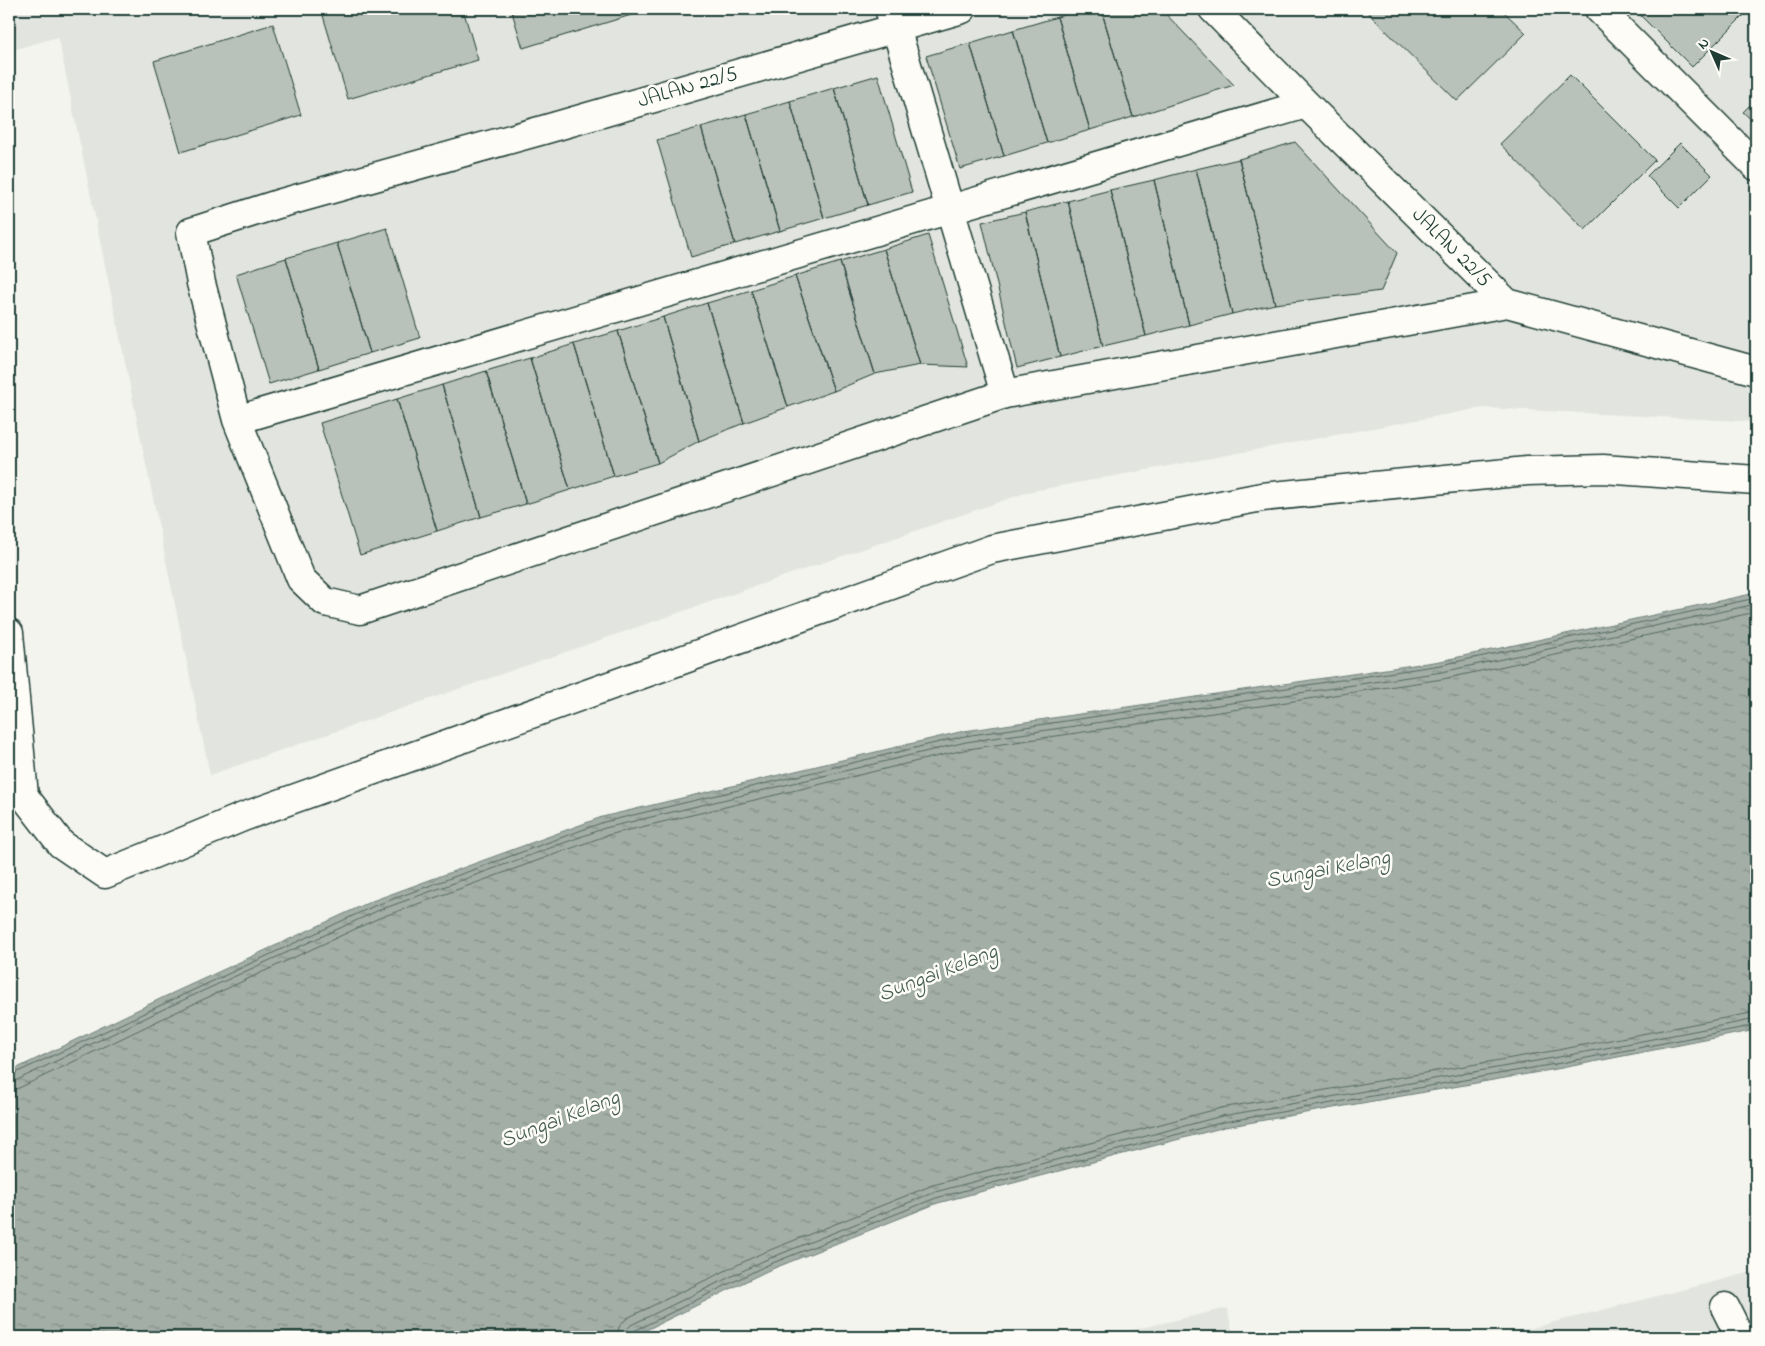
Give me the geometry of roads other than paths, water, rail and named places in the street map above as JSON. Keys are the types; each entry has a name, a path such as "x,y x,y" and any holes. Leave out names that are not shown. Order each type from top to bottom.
{"lane":[{"name":"JALAN 22/5","path":"237,420 201,283 191,232 278,204 414,167 893,19 962,9"},
{"name":"JALAN 22/5","path":"1213,9 1507,303 1756,371"},
{"path":"1599,9 1756,166"},
{"path":"893,19 1005,394"},
{"path":"1306,104 237,420 302,579 325,602 360,610 1005,394 1507,303"},
{"path":"9,633 24,796 61,844 105,874 243,818 992,549 1262,497 1527,471 1603,469 1756,480"},
{"path":"1725,1307 1740,1337"}],"water":[{"name":"Sungai Kelang","path":"1756,593 1756,1030 1562,1068 1225,1127 938,1203 767,1271 632,1337 9,1337 9,1072 164,997 372,901 602,817 964,731 1440,661"}]}
